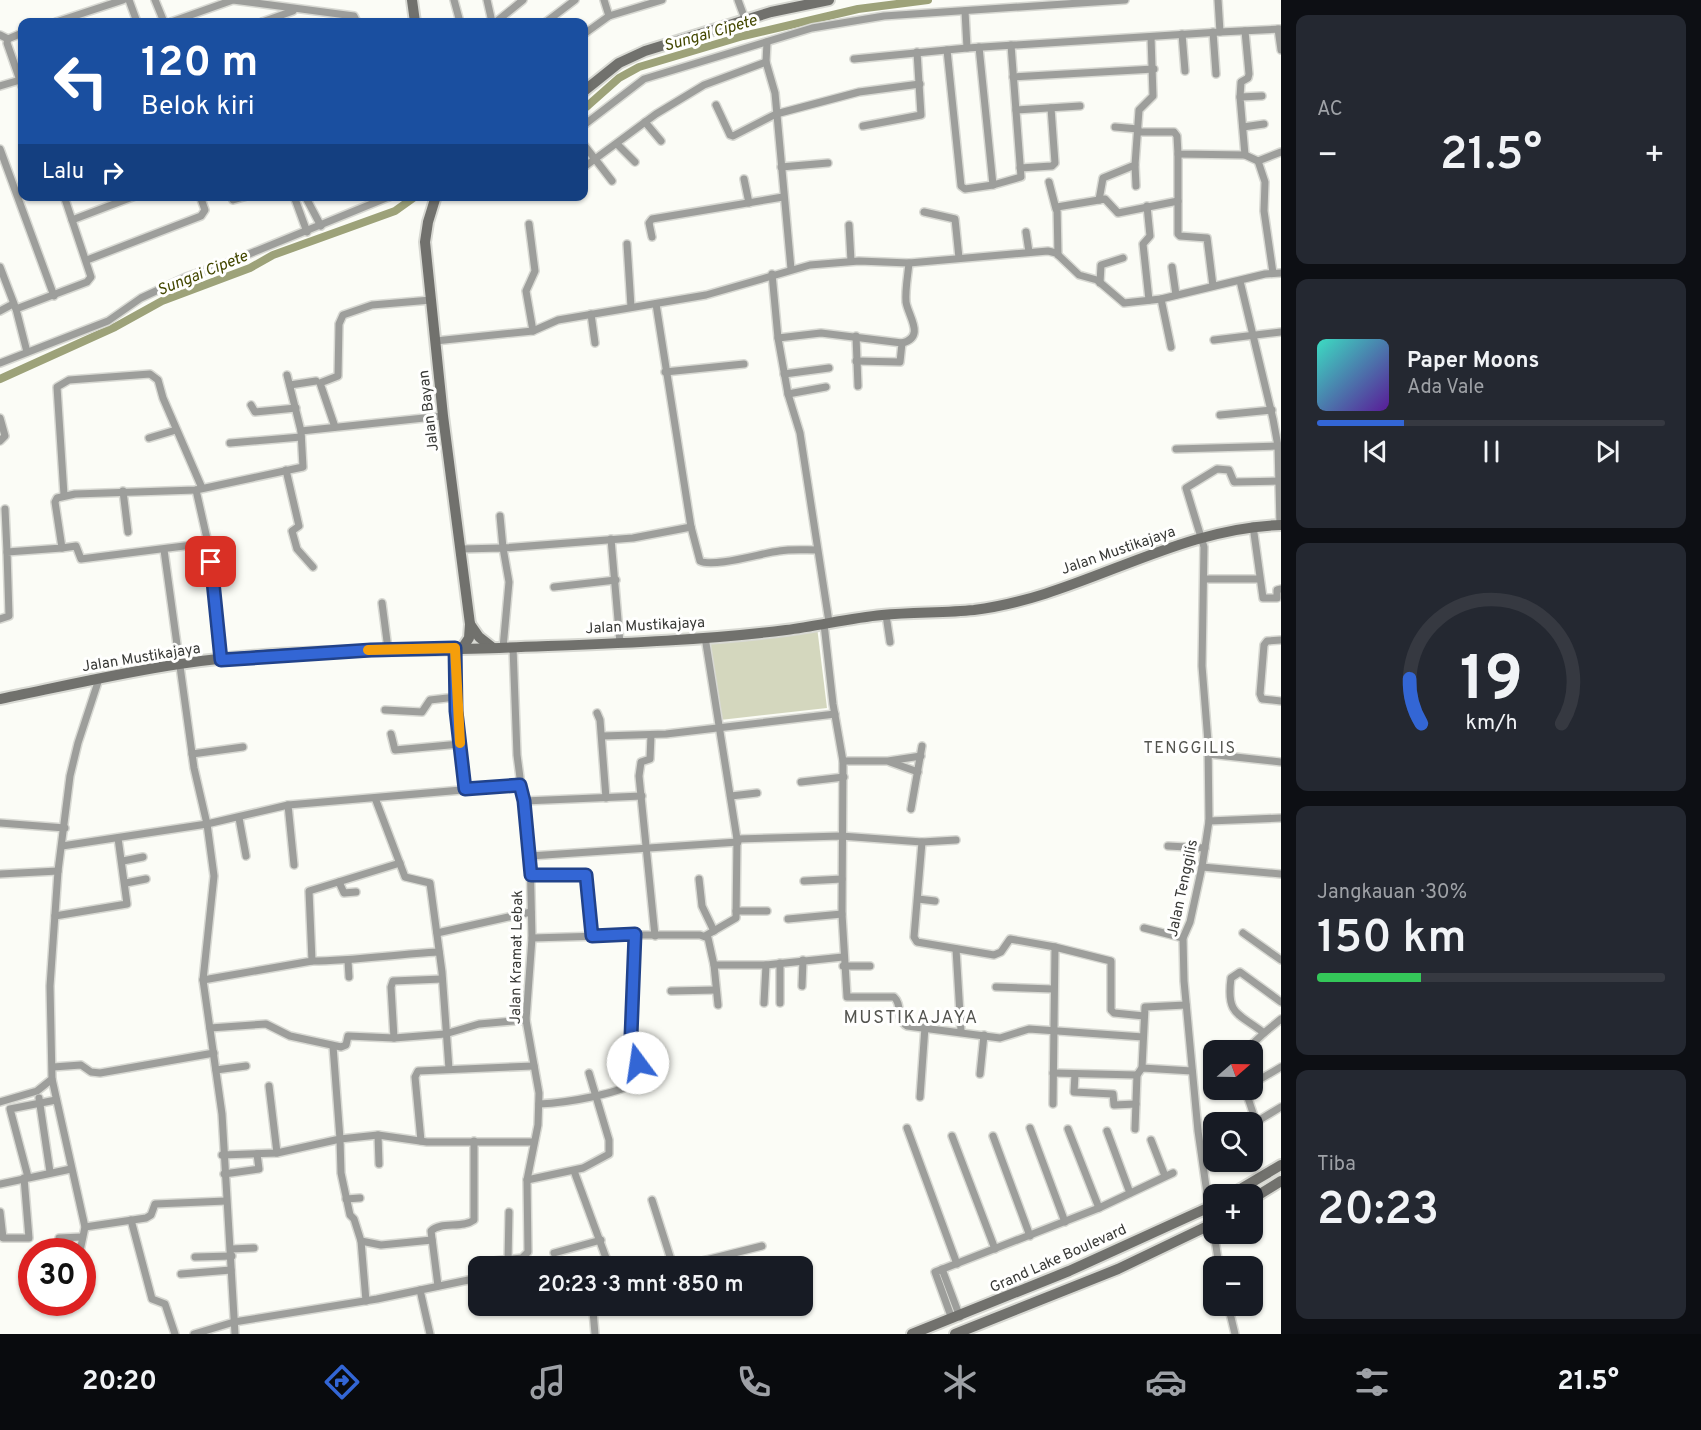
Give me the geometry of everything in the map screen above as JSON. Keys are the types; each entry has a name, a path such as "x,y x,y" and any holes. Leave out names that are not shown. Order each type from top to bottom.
{"main road":[{"path":"412,0 414,18"},
{"path":"588,88 619,63 745,19 829,0"},
{"name":"Jalan Bayan","path":"435,201 426,233 431,300 443,416 470,624 469,638 459,647"},
{"name":"Jalan Mustikajaya","path":"0,699 180,664 221,660 388,650 620,643 705,637 886,615 974,610 1041,593 1203,537 1253,526 1280,525"},
{"path":"470,624 479,637 503,647"},
{"path":"1250,1184 1280,1168"},
{"path":"1263,1192 1281,1181"},
{"name":"Grand Lake Boulevard","path":"912,1334 956,1318 1109,1253 1203,1210"},
{"name":"Grand Lake Boulevard","path":"955,1334 1118,1269 1203,1231"},
{"path":"1109,1253 1118,1269"}],"street":[{"path":"68,18 123,0"},
{"path":"129,0 136,18"},
{"path":"155,0 162,18"},
{"path":"453,0 459,18"},
{"path":"487,0 493,18"},
{"path":"499,18 523,0"},
{"path":"551,18 575,0"},
{"path":"604,0 609,16"},
{"path":"588,31 609,16 639,3 662,0"},
{"path":"738,0 745,19"},
{"path":"588,121 644,79 812,28 884,16 1125,0"},
{"path":"1216,74 1218,0"},
{"path":"182,18 227,1 354,16 354,18"},
{"path":"273,18 296,10"},
{"path":"965,11 967,48"},
{"path":"854,59 979,47 1280,29 1281,50"},
{"path":"1245,32 1249,74 1248,78 1241,82 1240,97 1245,155"},
{"path":"1182,34 1185,71"},
{"path":"0,35 8,39 18,35"},
{"path":"1136,186 1135,165 1140,107 1153,99 1154,69 1151,37"},
{"path":"8,39 7,43 18,71"},
{"path":"767,42 766,62 775,93 791,269"},
{"path":"947,50 961,188 993,185 1020,178 1011,45"},
{"path":"979,47 993,185"},
{"path":"863,126 919,117 921,112 917,52"},
{"path":"588,164 645,122 704,85 766,62"},
{"path":"1013,77 1154,69"},
{"path":"0,86 18,80"},
{"path":"716,105 731,136 776,114 859,92 920,84"},
{"path":"1240,97 1262,96"},
{"path":"1016,110 1080,106"},
{"path":"1020,168 1052,166 1055,163 1051,108"},
{"path":"645,122 661,141"},
{"path":"1243,127 1264,124"},
{"path":"1115,127 1138,131 1174,132 1177,136 1178,235 1207,238 1213,286"},
{"path":"617,144 635,162"},
{"path":"0,149 18,198"},
{"path":"588,150 612,181"},
{"path":"1178,154 1245,155 1258,161 1281,152"},
{"path":"435,340 533,331 558,320 706,295 791,269 851,261 909,263 1048,251 1058,255 1079,275 1100,283 1124,303 1176,296 1277,273 1264,211 1265,182 1258,161"},
{"path":"781,167 828,163"},
{"path":"1099,200 1103,178 1135,165"},
{"path":"744,179 749,203"},
{"path":"1049,182 1056,209 1058,255"},
{"path":"652,237 649,223 652,219 783,197"},
{"path":"1056,209 1057,207 1108,200 1116,213 1178,201"},
{"path":"19,201 54,296"},
{"path":"0,311 54,296 90,280 87,261 66,201"},
{"path":"72,220 122,201"},
{"path":"87,261 201,216 205,210 202,201"},
{"path":"298,201 307,232"},
{"path":"308,201 321,226"},
{"path":"0,363 108,321 141,298 186,277 307,232 379,201"},
{"path":"1147,206 1150,236 1143,246 1149,300"},
{"path":"924,212 951,216 955,219 959,258"},
{"path":"529,224 535,271 526,291 533,331"},
{"path":"849,225 851,261"},
{"path":"1026,232 1029,252"},
{"path":"627,244 631,307"},
{"path":"1100,283 1101,265 1123,258"},
{"path":"778,338 821,333 902,343 910,339 914,330 914,318 906,301 909,263"},
{"path":"0,267 15,307 27,352"},
{"path":"1172,267 1176,296"},
{"path":"772,274 784,374 800,433 827,623 835,714 843,761 842,914 843,966 847,997 894,996 898,1002 902,1023 907,1026 1006,1037 1029,1029 1143,1037"},
{"path":"1240,281 1272,410 1277,418 1280,525"},
{"path":"1161,299 1171,347"},
{"path":"335,427 320,383 338,376 339,324 343,315 372,305 431,300"},
{"path":"656,304 691,527 699,558 704,563 781,551 817,550"},
{"path":"591,314 595,343"},
{"path":"1214,340 1281,332"},
{"path":"856,336 858,386"},
{"path":"856,361 900,362 902,343"},
{"path":"665,372 744,364"},
{"path":"784,374 829,368"},
{"path":"64,495 56,391 63,382 154,375 158,380 199,489 208,543 221,660"},
{"path":"62,548 55,502 57,498 64,495 199,489 304,465 301,434 287,375"},
{"path":"290,385 316,381"},
{"path":"788,394 826,387"},
{"path":"251,405 255,412 296,408"},
{"path":"1220,415 1272,410"},
{"path":"230,443 335,427 443,416"},
{"path":"0,418 5,436 0,441"},
{"path":"149,438 176,430"},
{"path":"1176,449 1278,446"},
{"name":"Jalan Tenggilis","path":"1208,1184 1192,1071 1183,938 1190,922 1209,821 1208,754 1202,666 1203,537 1186,489 1188,485 1218,469 1229,470 1234,482 1280,481"},
{"path":"286,470 299,526 292,531 297,549 313,567"},
{"path":"123,491 128,532"},
{"path":"0,619 9,616 4,581 5,509"},
{"name":"Jalan Kramat Lebak","path":"501,516 503,548 509,582 503,647 520,785 524,801 531,875 532,939 526,1020 539,1104 527,1180 529,1249 526,1256"},
{"path":"1253,526 1259,579 1264,599 1277,598 1277,590 1281,589"},
{"path":"461,549 503,548 650,536 691,527"},
{"path":"610,539 616,580 620,643"},
{"path":"5,553 77,546 81,559 208,543"},
{"path":"164,550 192,754 207,824 214,876 203,980 222,1114 222,1155 232,1252 235,1334"},
{"path":"1204,579 1259,579"},
{"path":"554,587 616,580"},
{"path":"382,603 388,650"},
{"path":"886,615 890,642"},
{"path":"532,939 635,934 705,936 735,920 738,841 705,637"},
{"path":"1281,640 1268,641 1264,645 1260,694 1262,699 1281,701"},
{"path":"459,647 456,697 465,789"},
{"path":"70,1238 82,1237 85,1227 52,1079 50,986 58,871 70,776 99,679"},
{"path":"385,710 422,712 430,700 456,697"},
{"path":"597,713 602,736 606,798"},
{"path":"602,736 651,735 835,714"},
{"path":"391,734 395,750 460,744"},
{"path":"651,735 650,759 640,763 645,849 655,936"},
{"path":"911,809 922,746"},
{"path":"192,754 243,747"},
{"path":"1208,754 1281,762"},
{"path":"843,761 888,761 921,756"},
{"path":"888,761 918,772"},
{"path":"801,782 844,777"},
{"path":"62,846 207,824 288,805 520,785"},
{"path":"731,796 757,793"},
{"path":"524,801 642,796"},
{"path":"375,798 407,880 430,883 438,933 449,1069"},
{"path":"288,805 294,865"},
{"path":"239,818 246,856"},
{"path":"1209,821 1281,818"},
{"path":"0,823 65,828"},
{"path":"530,856 841,836 922,842 956,840"},
{"path":"55,916 127,904 123,861 118,838"},
{"path":"922,842 915,940 994,955 1001,952 1010,939 1015,939 1112,961 1111,1011 1144,1016"},
{"path":"1168,846 1205,848"},
{"path":"123,861 143,857"},
{"path":"312,961 309,891 400,863"},
{"path":"1202,867 1281,874"},
{"path":"0,874 58,871"},
{"path":"531,875 586,875 592,936"},
{"path":"126,883 146,879"},
{"path":"699,879 702,906 714,931"},
{"path":"804,881 842,879"},
{"path":"339,882 344,893 356,892"},
{"path":"918,899 935,902"},
{"path":"736,911 767,911"},
{"path":"438,933 531,912"},
{"path":"788,919 842,914"},
{"path":"1144,928 1183,938"},
{"path":"1243,933 1279,955"},
{"path":"539,1104 569,1102 641,1079 631,1036 635,934"},
{"path":"705,936 709,942 714,965 718,1005"},
{"path":"1053,1104 1052,1030 1055,947"},
{"path":"956,949 961,1031"},
{"path":"203,980 312,961 348,961 439,952"},
{"path":"714,965 766,965 843,957"},
{"path":"802,986 803,960"},
{"path":"348,961 349,977"},
{"path":"780,963 780,1003"},
{"path":"764,1003 766,965"},
{"path":"843,966 870,966"},
{"path":"1264,1033 1231,1007 1228,998 1231,978 1240,972 1281,1002"},
{"path":"394,1038 391,987 393,981 442,979"},
{"path":"996,987 1053,989"},
{"path":"671,991 716,990"},
{"path":"1136,1129 1137,1075 1142,1068 1146,1006 1186,1005"},
{"path":"1257,1040 1281,1019"},
{"path":"210,1028 266,1024 290,1036 333,1046 344,1046 348,1036 394,1038 446,1034 479,1024 526,1020"},
{"path":"920,1097 925,1027"},
{"path":"980,1074 984,1035"},
{"path":"333,1046 341,1173 350,1215 354,1219 362,1241 366,1301"},
{"path":"53,1067 81,1065 91,1072 100,1073 214,1053"},
{"path":"216,1070 246,1066"},
{"path":"421,1141 416,1073 449,1069 534,1066"},
{"path":"1263,1078 1281,1067"},
{"path":"1142,1068 1192,1071"},
{"path":"527,1180 574,1171 605,1158 610,1152 589,1073"},
{"path":"1053,1073 1137,1075"},
{"path":"1075,1074 1074,1092 1113,1094 1114,1105 1136,1104"},
{"path":"0,1102 37,1091 52,1079"},
{"path":"269,1086 277,1153"},
{"path":"37,1091 50,1172"},
{"path":"0,1212 3,1238 30,1237 26,1178 10,1109 56,1100"},
{"path":"1249,1100 1256,1122 1281,1107"},
{"path":"908,1128 957,1264"},
{"path":"1030,1128 1065,1222"},
{"path":"1068,1129 1099,1208"},
{"path":"1107,1131 1130,1193"},
{"path":"378,1135 379,1164"},
{"path":"222,1155 277,1153 340,1139 378,1135 421,1141 534,1142"},
{"path":"952,1136 994,1250"},
{"path":"993,1136 1030,1236"},
{"path":"1151,1140 1165,1176"},
{"path":"438,1286 432,1240 433,1228 468,1224 474,1220 474,1141"},
{"path":"224,1174 259,1169 257,1154"},
{"path":"0,1184 71,1169"},
{"path":"574,1171 606,1256"},
{"path":"956,1318 938,1271 1099,1208 1173,1173"},
{"path":"346,1199 360,1198"},
{"path":"652,1200 671,1256"},
{"path":"85,1227 149,1217 155,1204 226,1201"},
{"path":"508,1256 509,1212"},
{"path":"131,1220 152,1299 165,1305 174,1334"},
{"path":"362,1241 381,1245 432,1240"},
{"path":"554,1253 601,1240"},
{"path":"722,1256 762,1246"},
{"path":"195,1257 254,1248"},
{"path":"181,1274 231,1270"},
{"path":"194,1334 234,1322 366,1301 468,1280"},
{"path":"420,1290 430,1334"},
{"path":"594,1316 595,1334"},
{"path":"1231,1316 1235,1334"}],"green space":[{"path":"817,627 827,708 720,720 710,640"}],"waterway":[{"name":"Sungai Cipete","path":"588,105 619,78 639,67 743,36 858,9 928,0"},
{"name":"Sungai Cipete","path":"0,379 115,327 162,301 250,268 273,255 395,211 409,201"}],"slow traffic":[{"path":"368,650 455,648 455,687 460,743"}],"district":[{"name":"TENGGILIS","path":"1190,747"},
{"name":"MUSTIKAJAYA","path":"911,1017"}],"route":[{"path":"211,562 221,660 371,650 455,648 456,711 465,789 520,785 524,801 531,875 586,875 592,936 635,934 631,1036 638,1063"}]}
